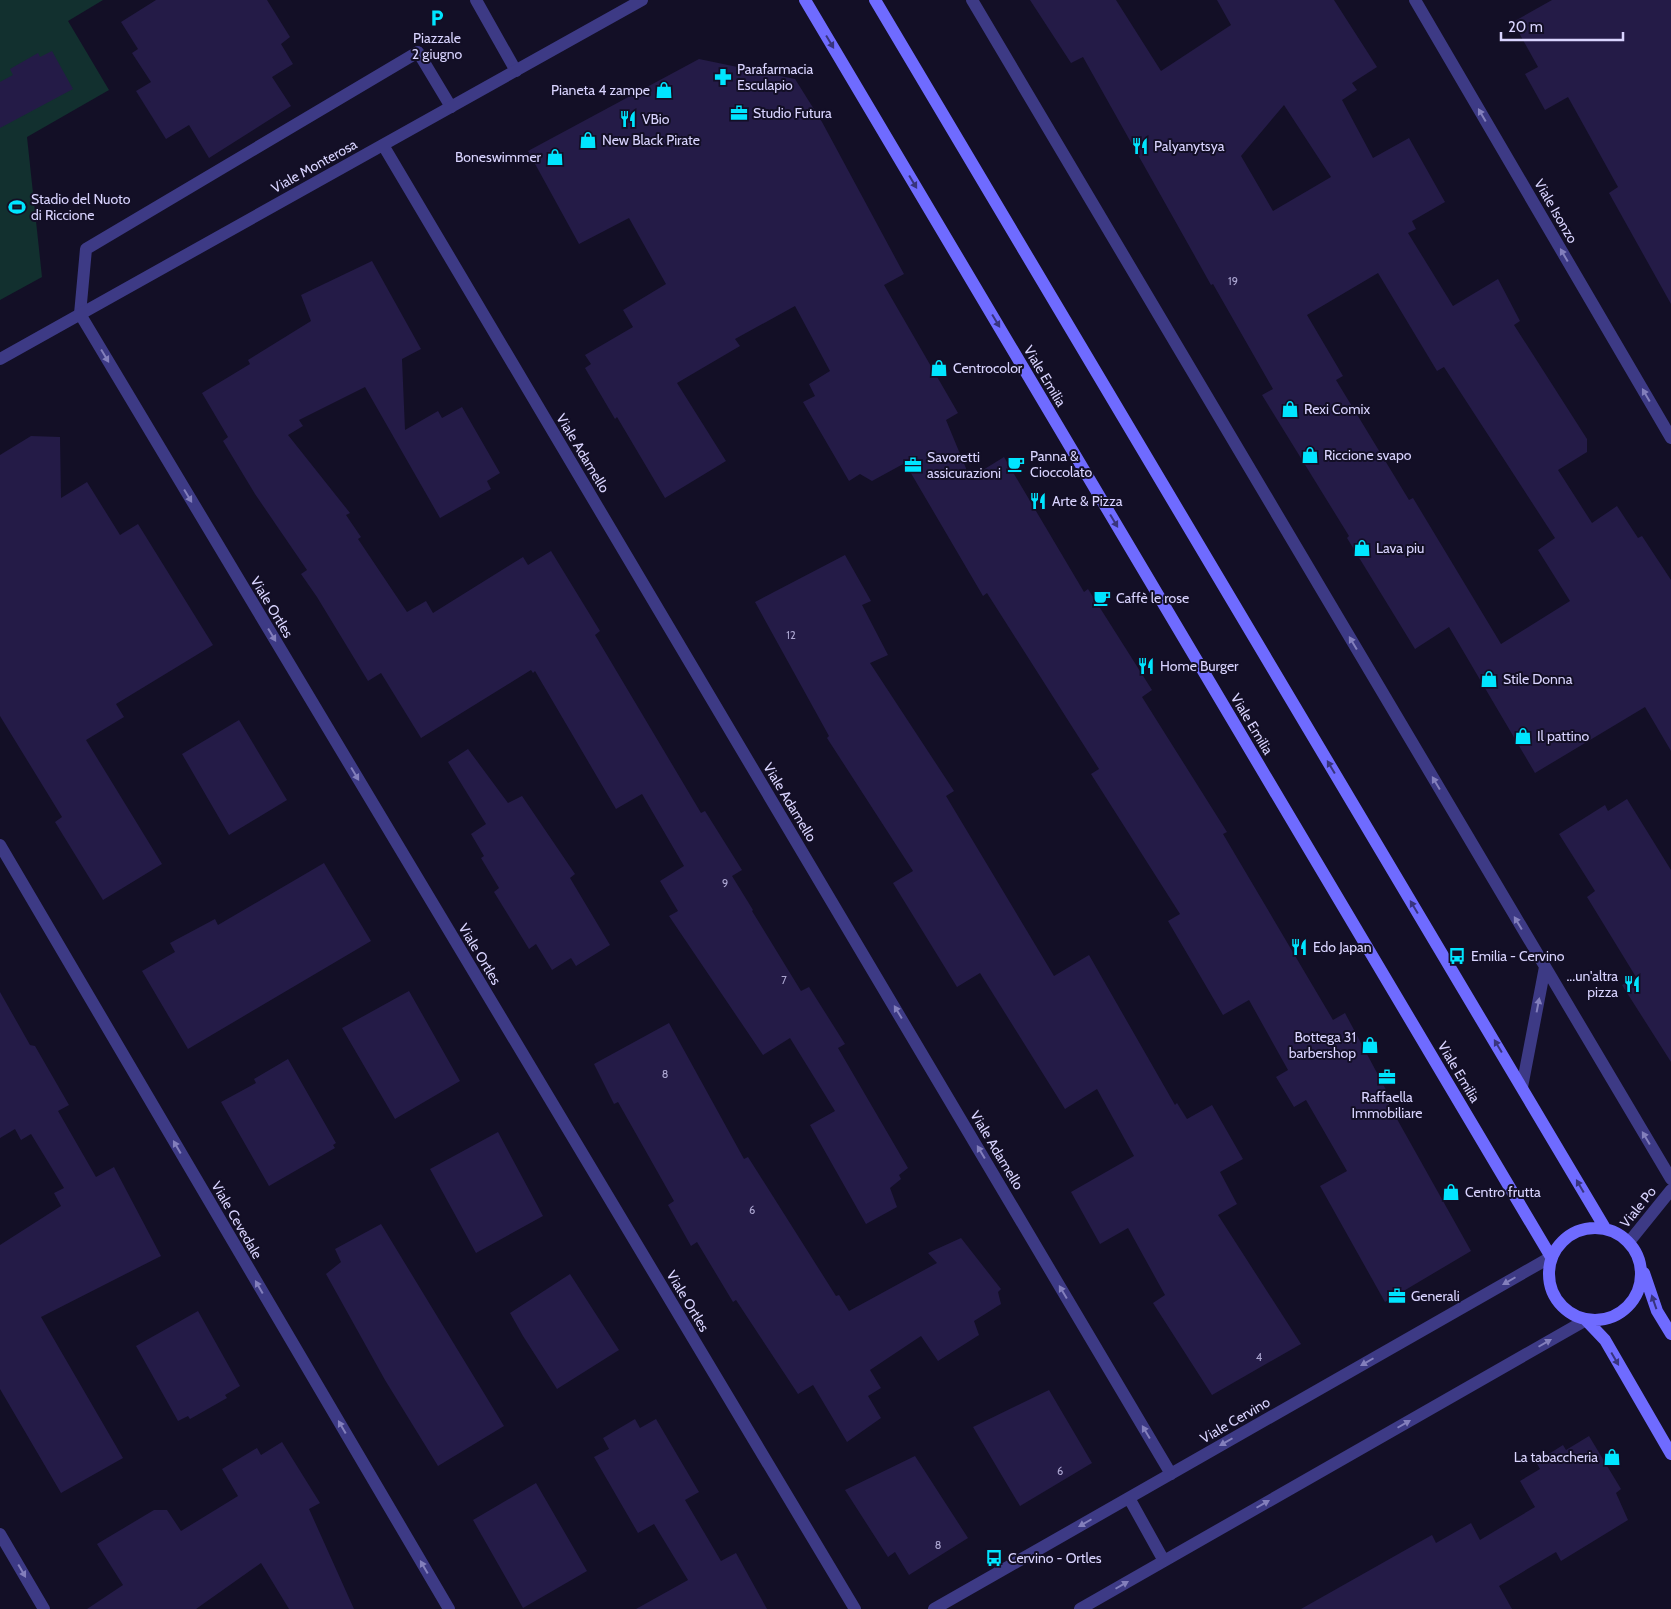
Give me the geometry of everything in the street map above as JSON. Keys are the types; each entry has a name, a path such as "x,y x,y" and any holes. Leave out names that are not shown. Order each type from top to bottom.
{"street":[{"path":"476,0 516,71"},
{"name":"Viale Monterosa","path":"0,359 642,0"},
{"name":"Viale Emilia","path":"805,0 1551,1257"},
{"path":"875,0 1605,1228"},
{"path":"972,0 1671,1179"},
{"name":"Viale Isonzo","path":"1415,0 1671,438"},
{"path":"80,314 86,249 418,52 451,107"},
{"name":"Viale Adamello","path":"383,145 1171,1474"},
{"name":"Viale Ortles","path":"80,314 855,1609"},
{"name":"Viale Cevedale","path":"0,845 448,1609"},
{"path":"1522,1087 1545,967"},
{"name":"Viale Po","path":"1629,1242 1671,1190"},
{"path":"1671,1334 1658,1311 1638,1254 1619,1233 1605,1228 1589,1228 1573,1232 1560,1243 1551,1257 1548,1276 1554,1295 1567,1311 1586,1320 1605,1340 1671,1454"},
{"name":"Viale Cervino","path":"934,1609 1551,1257"},
{"path":"1080,1609 1586,1320 1604,1320 1620,1314 1633,1301 1641,1285 1642,1267"},
{"path":"1129,1498 1164,1561"},
{"path":"0,1534 44,1609"}],"green space":[{"name":"Stadio del Nuoto di Riccione","path":"0,0 103,0 68,21 109,90 27,137 42,277 0,300"}],"building":[{"path":"156,0 267,0 290,37 281,44 293,64 272,77 291,106 209,158 189,125 166,139 136,91 151,82 132,53 138,49 121,22"},
{"path":"1030,0 1116,0 1161,71 1231,25 1217,0 1334,0 1377,67 1352,83 1357,90 1342,100 1373,158 1409,138 1445,202 1412,221 1416,229 1408,233 1453,306 1498,279 1520,321 1514,325 1587,439 1587,452 1558,470 1592,523 1617,506 1638,538 1642,536 1671,580 1671,751 1645,707 1535,773 1449,627 1415,649 1347,538 1349,536 1262,395 1273,389 1213,284 1211,285 1083,57 1071,63","holes":["1284,105 1331,177 1273,211 1241,156","1378,273 1437,371 1444,367 1555,538 1538,550 1570,601 1501,644 1413,498 1409,500 1336,380 1343,376 1307,315"]},
{"path":"1552,0 1671,0 1671,304 1609,193 1618,187 1568,97 1545,110 1525,74 1538,67 1513,22"},
{"path":"52,51 73,89 0,128 0,82 13,75 10,69 38,53 40,57"},
{"path":"699,59 795,79 822,122 904,274 884,285 958,413 946,420 970,478 1004,457 1084,592 1088,589 1152,690 1142,697 1227,832 1223,834 1333,1020 1345,1013 1392,1101 1388,1103 1471,1251 1385,1302 1320,1186 1347,1171 1306,1100 1294,1107 1276,1077 1288,1070 1249,1000 1223,1015 1168,921 1180,914 1091,774 1099,769 987,593 983,596 905,463 872,481 860,474 849,481 803,402 815,396 809,384 830,371 795,306 735,339 740,346 677,383 726,461 665,498 617,417 615,419 585,368 591,364 585,355 633,327 623,310 666,284 629,218 579,244 528,151"},
{"path":"372,261 421,349 402,359 405,430 438,411 442,418 462,407 500,473 487,481 491,489 440,518 365,387 299,420 303,426 288,435 350,513 346,515 361,537 358,539 407,612 426,601 433,613 523,557 528,565 551,551 600,631 595,635 701,813 705,811 742,870 732,876 752,911 801,991 809,987 845,1044 838,1048 908,1168 899,1175 901,1179 890,1188 897,1207 866,1224 810,1125 835,1111 790,1038 763,1055 669,916 678,911 660,881 684,866 642,794 616,809 535,671 533,673 531,670 421,738 381,673 368,681 301,574 307,570 255,494 223,441 228,437 202,393 250,364 248,360 311,321 301,295"},
{"path":"31,436 60,437 61,498 87,482 120,535 138,524 213,645 116,704 124,717 86,740 162,864 103,900 55,822 62,817 0,716 0,455"},
{"path":"845,555 871,601 862,605 888,655 870,663 954,791 946,796 1054,976 1089,955 1175,1105 1177,1103 1187,1119 1212,1105 1243,1159 1220,1172 1237,1204 1218,1215 1301,1344 1212,1395 1153,1303 1165,1295 1128,1228 1100,1244 1071,1192 1134,1156 1097,1089 1065,1109 980,973 957,987 893,883 913,871 827,738 829,736 755,602"},
{"path":"239,720 287,800 229,835 182,754"},
{"path":"468,749 508,803 522,796 575,874 570,878 610,945 576,966 571,958 552,970 536,944 529,949 494,892 499,888 481,858 484,856 471,834 486,824 448,762"},
{"path":"1627,799 1671,870 1671,1062 1622,985 1636,977 1587,897 1595,891 1559,834 1605,805 1608,811"},
{"path":"324,863 371,941 188,1049 142,971 175,952 170,943 215,919 218,925"},
{"path":"409,991 460,1081 395,1119 342,1028"},
{"path":"0,992 30,1045 35,1046 69,1105 58,1111 96,1177 114,1167 161,1256 41,1317 123,1458 61,1493 0,1389 0,1245 61,1206 54,1193 64,1188 31,1134 21,1140 15,1129 0,1138"},
{"path":"669,1023 744,1159 748,1157 836,1296 839,1295 849,1311 937,1263 928,1253 961,1238 1001,1289 998,1292 1001,1304 974,1321 979,1335 938,1361 921,1336 870,1370 881,1388 868,1396 881,1418 847,1442 813,1385 798,1394 736,1300 733,1302 697,1242 691,1246 668,1205 674,1201 618,1102 614,1104 594,1064"},
{"path":"288,1059 336,1143 333,1145 335,1148 269,1186 221,1102 256,1083 254,1079"},
{"path":"498,1132 543,1216 476,1253 430,1169"},
{"path":"381,1224 504,1426 438,1466 385,1380 326,1274 341,1262 335,1249"},
{"path":"570,1274 619,1350 557,1389 510,1313"},
{"path":"198,1311 240,1386 225,1395 227,1398 190,1419 188,1416 178,1421 136,1346"},
{"path":"1049,1390 1092,1463 1020,1506 973,1427"},
{"path":"635,1419 640,1428 656,1419 699,1492 685,1500 721,1561 736,1553 767,1609 636,1609 688,1580 654,1524 638,1533 594,1457 609,1449 603,1438"},
{"path":"1589,1436 1621,1489 1616,1493 1628,1520 1561,1561 1556,1552 1499,1586 1512,1609 1301,1609 1432,1535 1436,1543 1471,1523 1480,1540 1535,1507 1520,1481 1540,1469 1536,1462 1563,1445 1566,1450"},
{"path":"282,1442 320,1503 309,1509 354,1609 289,1609 261,1563 196,1609 87,1609 123,1585 97,1544 154,1510 167,1510 181,1531 238,1496 222,1469 257,1448 261,1455"},
{"path":"915,1456 968,1538 909,1575 895,1552 888,1557 845,1490"},
{"path":"536,1483 587,1571 523,1608 473,1520"}],"place":[{"name":"Piazzale 2 giugno","path":"437,18"},
{"name":"Parafarmacia Esculapio","path":"723,77"},
{"name":"Pianeta 4 zampe","path":"664,90"},
{"name":"Studio Futura","path":"739,113"},
{"name":"VBio","path":"628,119"},
{"name":"New Black Pirate","path":"588,140"},
{"name":"Palyanytsya","path":"1140,146"},
{"name":"Boneswimmer","path":"555,157"},
{"name":"Stadio del Nuoto di Riccione","path":"17,207"},
{"name":"Centrocolor","path":"939,368"},
{"name":"Rexi Comix","path":"1290,409"},
{"name":"Riccione svapo","path":"1310,455"},
{"name":"Panna & Cioccolato","path":"1016,464"},
{"name":"Savoretti assicurazioni","path":"913,465"},
{"name":"Arte & Pizza","path":"1038,501"},
{"name":"Lava piu","path":"1362,548"},
{"name":"Caffè le rose","path":"1102,598"},
{"name":"Home Burger","path":"1146,666"},
{"name":"Stile Donna","path":"1489,679"},
{"name":"Il pattino","path":"1523,736"},
{"name":"Edo Japan","path":"1299,947"},
{"name":"Emilia - Cervino","path":"1457,956"},
{"name":"...un'altra pizza","path":"1632,984"},
{"name":"Bottega 31 barbershop","path":"1370,1045"},
{"name":"Raffaella Immobiliare","path":"1387,1077"},
{"name":"Centro frutta","path":"1451,1192"},
{"name":"Generali","path":"1397,1296"},
{"name":"La tabaccheria","path":"1612,1457"},
{"name":"Cervino - Ortles","path":"994,1558"}]}
